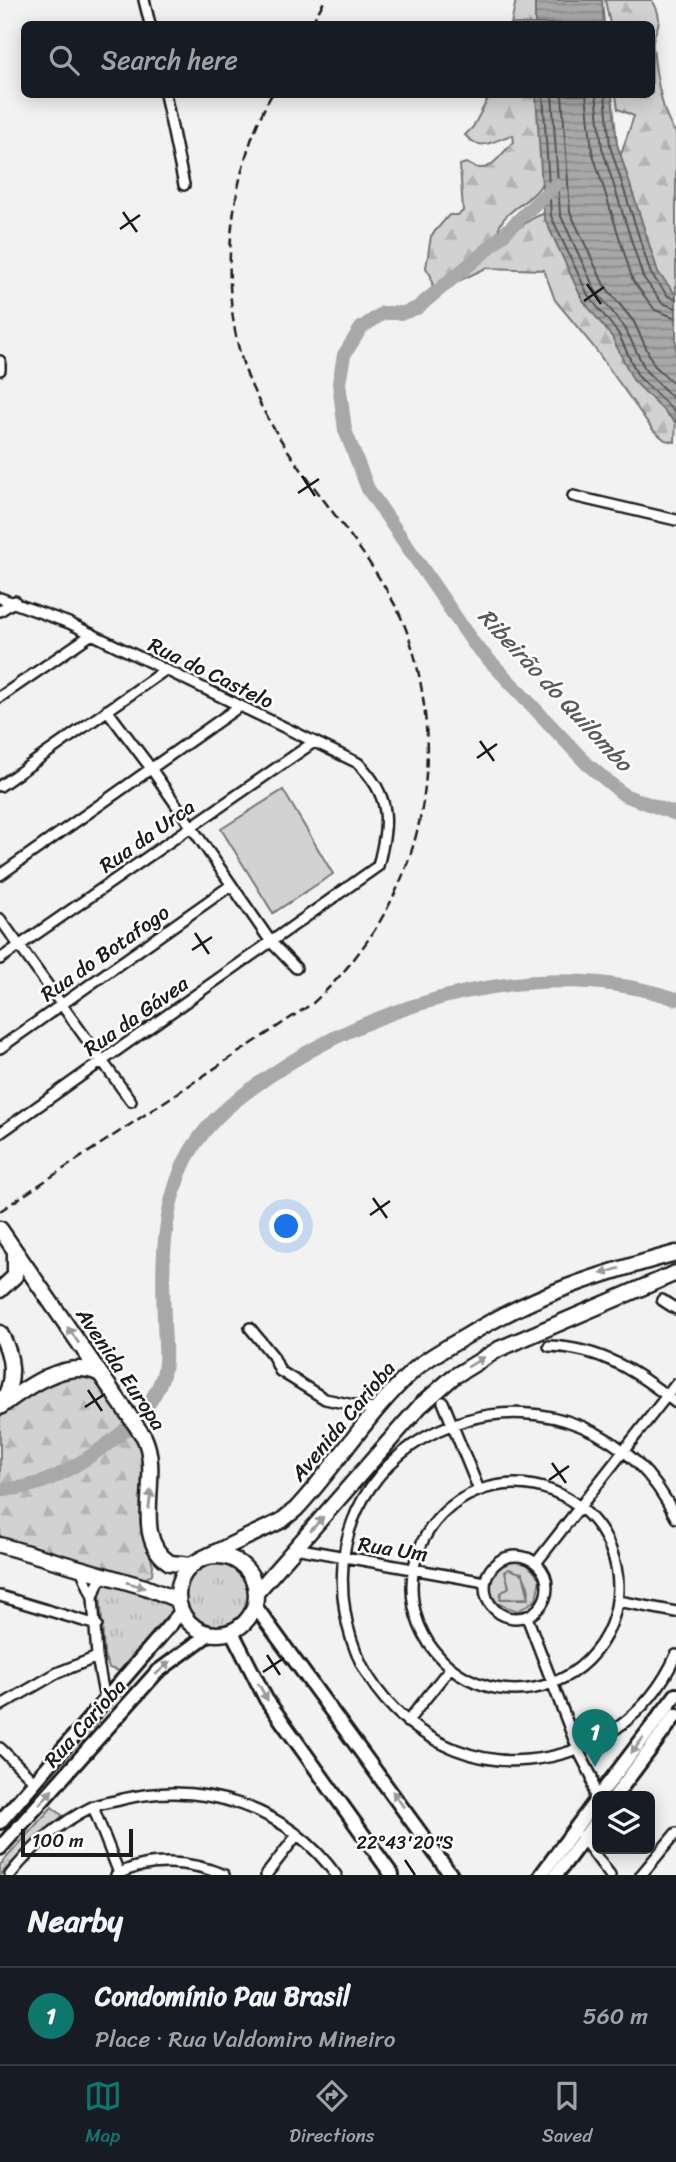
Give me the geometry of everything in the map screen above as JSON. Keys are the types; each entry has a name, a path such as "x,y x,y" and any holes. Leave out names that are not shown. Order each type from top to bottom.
{"main road":[{"name":"Avenida Europa","path":"0,1230 138,1428 151,1456 153,1474 148,1512 155,1547 170,1563 196,1562"},
{"path":"0,1290 15,1276 17,1261 13,1248"},
{"name":"Avenida Carioba","path":"196,1562 281,1521 296,1509 377,1410 416,1368 528,1301 587,1278 676,1253"},
{"path":"451,1875 255,1600 253,1581 237,1562 226,1557 196,1562 180,1581 180,1606 188,1622 209,1634 232,1632 250,1617 255,1600 295,1548 420,1406 453,1377 499,1349 676,1273"},
{"path":"0,1333 12,1366 10,1385 0,1407"},
{"path":"0,1407 42,1379 80,1370 100,1374"},
{"path":"0,1545 104,1576 180,1606"},
{"name":"Rua Carioba","path":"0,1822 105,1702 180,1606"},
{"path":"232,1632 266,1699 392,1875"},
{"name":"Rua Carioba","path":"0,1848 158,1672 209,1634"},
{"path":"603,1791 676,1695"},
{"path":"619,1791 676,1715"},
{"path":"556,1875 592,1809"},
{"path":"541,1875 592,1824"}],"street":[{"path":"144,0 149,21"},
{"path":"166,98 184,185"},
{"path":"0,361 0,370"},
{"path":"573,496 676,520"},
{"name":"Rua do Castelo","path":"0,597 92,634 358,764 371,776 385,805"},
{"path":"0,611 15,601"},
{"path":"0,697 92,634"},
{"path":"0,786 165,670"},
{"path":"0,874 240,706"},
{"path":"107,710 150,767 271,942 296,968"},
{"name":"Rua da Urca","path":"0,959 314,742"},
{"name":"Rua da Gávea","path":"0,1133 377,866 387,822 385,805"},
{"name":"Rua do Botafogo","path":"0,1048 230,886"},
{"path":"0,919 131,1101"},
{"path":"662,1300 676,1309"},
{"path":"250,1328 273,1356 281,1371 326,1399 377,1410"},
{"path":"549,1346 572,1347 603,1356 648,1379 672,1399"},
{"path":"536,1563 625,1450 672,1399 676,1384"},
{"path":"443,1402 479,1490"},
{"path":"676,1518 665,1496 647,1472 625,1450 590,1429 542,1413 492,1414 452,1423 420,1440 392,1463 369,1491 353,1524 344,1559 342,1595 346,1619 361,1665 381,1696 407,1722 450,1747 489,1759 519,1761 549,1758 578,1750 605,1737 630,1719 651,1697 676,1655"},
{"path":"499,1485 542,1487 579,1506 598,1525 611,1549 618,1575 618,1601 607,1636 585,1665 554,1684 533,1690 500,1689 469,1680 450,1668 423,1634 415,1614 413,1570 421,1544 435,1521 448,1508 479,1490 499,1485"},
{"name":"Rua Um","path":"295,1548 344,1559 485,1582"},
{"path":"519,1555 536,1563 547,1578 546,1597 535,1612 527,1616 518,1618 500,1614 488,1600 485,1582 493,1565 500,1559 519,1555"},
{"path":"81,1569 93,1597 105,1702"},
{"path":"93,1597 104,1576"},
{"path":"0,1596 97,1625"},
{"path":"618,1601 676,1612"},
{"path":"527,1616 578,1750 592,1777 595,1791"},
{"path":"99,1662 110,1677 124,1678"},
{"path":"0,1706 57,1673 99,1662"},
{"path":"407,1722 450,1668"},
{"path":"0,1748 34,1781"},
{"path":"592,1777 609,1783"},
{"path":"10,1875 25,1856 64,1823 93,1807 153,1792 196,1793 230,1800 262,1812 320,1854 336,1875"},
{"path":"93,1807 117,1874 153,1865 190,1863 224,1875"},
{"path":"641,1875 676,1833"},
{"path":"579,1834 610,1875"},
{"path":"266,1875 297,1835"},
{"path":"663,1851 676,1848"}],"green space":[{"path":"516,0 555,0 545,21 512,21"},
{"path":"605,0 652,0 659,16 655,35 655,21 609,21"},
{"path":"655,68 663,105 676,133 676,311 647,251 620,157 634,116 618,109 616,98 655,98"},
{"path":"488,98 542,98 544,178 533,195 503,220 498,239 542,214 550,213 676,416 675,442 665,440 653,430 593,346 555,300 544,270 486,268 440,290 433,290 431,276 426,268 431,236 449,215 458,215 463,211 460,165 466,163 475,167 488,167 514,142 513,135 488,144 477,144 465,135 473,127"},
{"path":"283,790 333,874 273,913 221,829"},
{"path":"86,1374 96,1378 143,1447 146,1490 140,1521 153,1565 152,1574 144,1580 0,1540 0,1413 5,1407 53,1380"},
{"path":"510,1560 526,1562 540,1579 536,1600 518,1611 496,1603 489,1589 496,1567","holes":["512,1572 522,1573 528,1589 527,1599 501,1599 509,1587 507,1577"]},
{"path":"224,1561 237,1567 246,1576 250,1582 250,1610 242,1621 231,1629 210,1631 192,1621 184,1610 182,1589 192,1571 203,1563"},
{"path":"509,1569 523,1574 529,1598 500,1599 501,1593 509,1587 505,1572"},
{"path":"111,1583 169,1599 175,1609 123,1672 109,1668 104,1655 100,1592 104,1585"},
{"path":"52,1807 63,1816 40,1834 0,1875 0,1865"}],"water":[{"path":"535,0 602,0 604,21 535,21"},
{"path":"536,98 612,98 617,144 658,272 676,295 676,423 633,380 612,337 582,299 544,217"}],"waterway":[{"name":"Ribeirão do Quilombo","path":"555,185 487,250 417,308 403,313 383,313 361,328 344,355 339,383 345,430 368,489 474,644 587,764 624,795 676,814"},
{"name":"Ribeirão do Quilombo","path":"0,1489 25,1487 49,1480 103,1448 134,1422 157,1390 165,1364 163,1264 166,1227 174,1190 187,1157 205,1130 228,1107 254,1087 312,1050 360,1026 411,1007 464,992 518,984 572,981 625,986 676,999"}],"railway":[{"path":"313,21 325,0"},
{"path":"0,1211 313,1003 343,972 369,938 391,902 419,825 427,741 421,685 408,634 375,571 282,442 252,387 240,353 230,278 231,238 245,161 270,98"}],"place":[{"name":"Condomínio Pau Brasil","path":"595,1767"}]}
